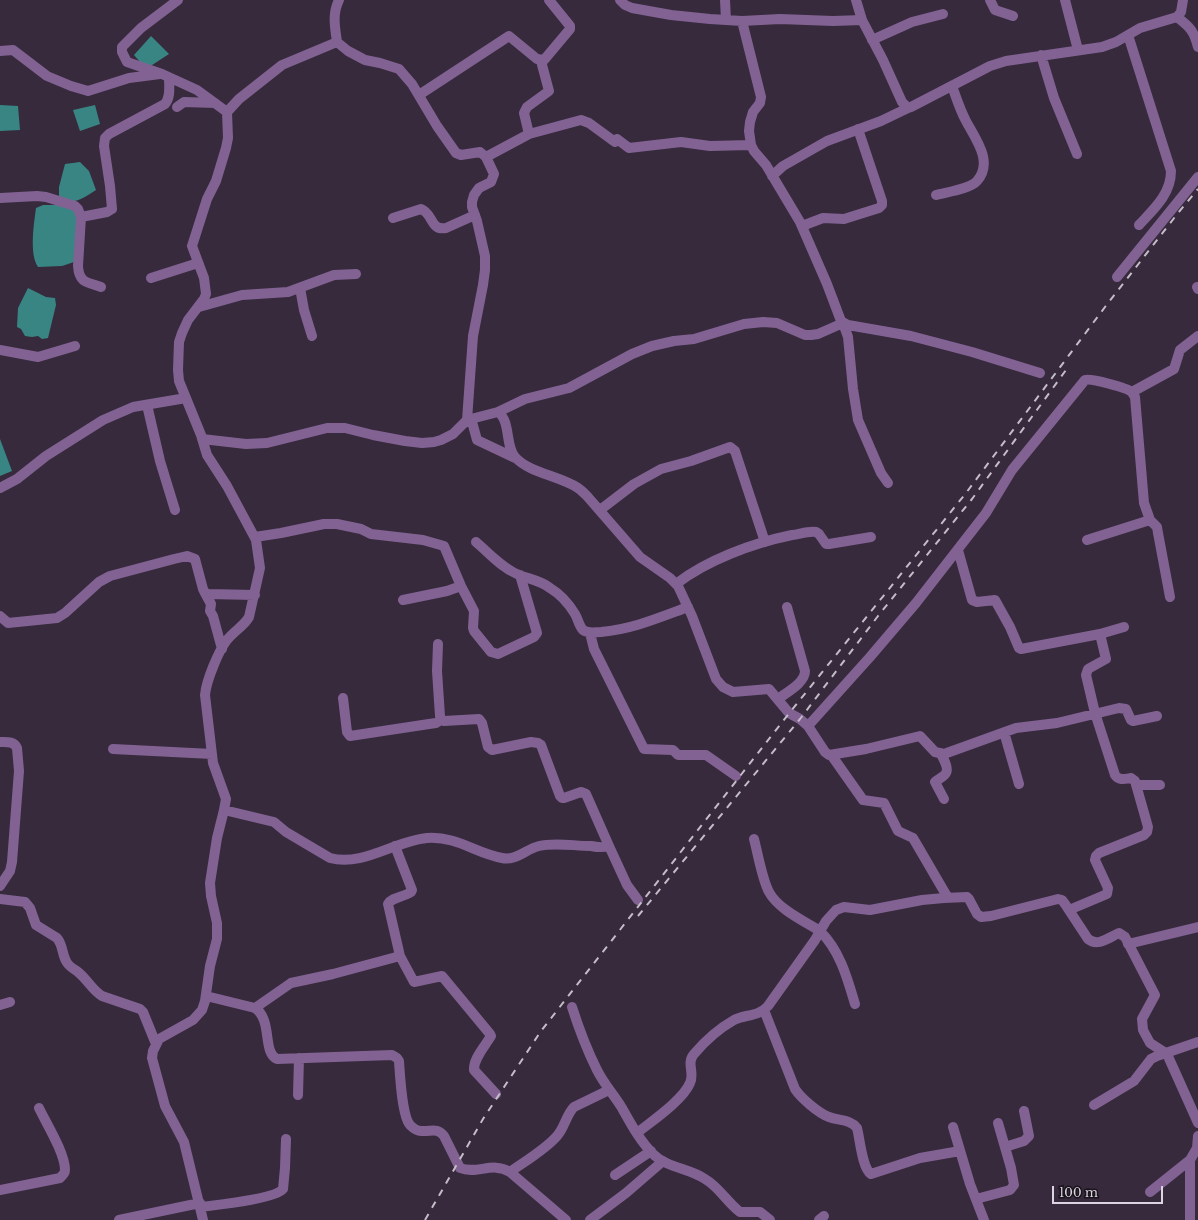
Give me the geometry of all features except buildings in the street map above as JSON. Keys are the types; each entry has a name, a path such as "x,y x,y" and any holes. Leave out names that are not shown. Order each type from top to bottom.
{"street":[{"path":"178,0 141,28 122,47 122,52 127,62 197,90 227,112"},
{"path":"339,0 334,18 337,42 348,51 365,60 399,69 419,94 437,126 456,153 461,155 480,152 486,157 494,174 491,182 479,188 474,195 472,208 485,256 483,285 471,350 472,365 469,419 477,440 515,458 530,467 579,488 604,507 640,557 682,579"},
{"path":"544,59 570,30 570,26 549,0"},
{"path":"620,0 625,5 632,8 671,15 726,20 862,20"},
{"path":"725,0 726,20"},
{"path":"856,0 862,20 883,60 902,102 908,108"},
{"path":"990,0 995,10 1013,16"},
{"path":"1064,0 1078,50"},
{"path":"772,176 783,166 827,141 881,121 990,66 1006,61 1041,55 1102,47 1116,42 1140,28 1177,17 1181,12 1183,0"},
{"path":"872,40 912,22 943,14"},
{"path":"1177,17 1194,32 1198,47"},
{"path":"742,21 761,97 760,103 753,112 750,122 749,131 751,145 766,165 802,226 827,284 839,318 843,323 848,337 853,389 858,420 881,473 888,483"},
{"path":"1128,35 1171,171 1171,181 1164,195 1139,225"},
{"path":"419,94 509,36 544,59 549,91 527,107 524,113 529,134"},
{"path":"204,1220 184,1142 165,1106 152,1058 153,1051 159,1039 185,1025 200,1014 205,1001 210,966 218,931 210,883 217,838 226,799 213,763 205,695 206,686 222,649 229,638 246,623 252,609 260,568 255,536 227,486 207,455 179,381 179,342 188,320 204,299 206,294 204,278 192,246 207,199 216,180 226,148 228,138 227,112 239,99 282,65 337,42"},
{"path":"0,51 13,50 47,76 88,91 129,78 165,76"},
{"path":"1041,55 1054,98 1077,154"},
{"path":"81,217 107,212 112,209 104,146 106,138 109,134 165,104 169,95 165,76"},
{"path":"936,195 973,184 982,172 984,160 981,148 965,120 952,86"},
{"path":"177,108 184,102 215,103"},
{"path":"486,157 529,134 581,120 589,123 630,148 681,142 710,146 751,145"},
{"path":"802,226 828,217 838,219 848,218 879,208 882,205 882,201 858,129"},
{"path":"1117,277 1198,177"},
{"path":"0,198 37,196 46,197 75,206 81,217 78,274 84,281 101,286"},
{"path":"394,218 422,209 436,226 442,229 475,215"},
{"path":"151,278 198,263"},
{"path":"198,307 242,295 288,292 334,276 356,274"},
{"path":"300,288 312,336"},
{"path":"202,439 246,444 267,443 327,428 344,428 373,435 422,443 434,442 453,434 469,419 498,412 525,399 569,388 593,376 620,359 652,346 674,341 694,339 744,324 763,322 777,323 805,335 818,334 843,323 911,336 972,352 1040,374"},
{"path":"808,726 870,658 958,550 986,513 1012,470 1083,382 1088,379 1093,380 1132,392 1174,369 1180,350 1198,337"},
{"path":"0,350 38,357 75,346"},
{"path":"1132,392 1135,398 1144,503 1150,520 1156,527 1158,533 1170,597"},
{"path":"0,488 17,479 46,456 103,420 133,407 186,398"},
{"path":"147,405 160,461 175,510"},
{"path":"498,412 502,415 511,450 515,458"},
{"path":"604,507 634,484 661,469 691,461 730,447 735,451 765,542"},
{"path":"1087,540 1150,520"},
{"path":"255,536 281,533 324,524 337,524 361,529 371,534 423,540 444,546 461,586 474,611 474,631 492,652 498,654 534,637 537,633 520,575"},
{"path":"682,579 718,560 765,542 811,532 820,534 824,541 829,544 871,536"},
{"path":"476,542 498,562 520,575 541,582 558,593 575,614 582,629 590,633 614,631 640,625 688,607"},
{"path":"958,550 972,600 977,602 995,600 1010,627 1019,648 1021,649 1100,634 1124,627"},
{"path":"0,616 8,623 57,618 65,613 104,579 187,556 195,559 205,593 211,604 210,611 213,616 222,649"},
{"path":"682,579 682,594 716,679 723,687 733,692 769,689 789,713 800,719 808,726 824,752 829,756 920,736 935,752 941,754 954,751 1016,728 1057,722 1124,708 1133,721 1157,716"},
{"path":"403,600 461,586"},
{"path":"205,593 213,595 255,595"},
{"path":"778,699 802,681 805,676 805,671 787,607"},
{"path":"590,633 594,649 644,749 673,750 678,754 706,755 736,776"},
{"path":"1069,910 1107,894 1108,888 1095,860 1096,856 1099,853 1137,838 1146,832 1148,828 1134,779 1131,778 1121,780 1117,778 1095,714 1086,675 1088,669 1106,659 1100,634"},
{"path":"438,644 437,671 441,720"},
{"path":"344,698 347,732 350,736 436,723 441,720 475,719 481,720 488,747 492,750 531,742 541,745 560,796 564,798 581,792 586,794 627,885 638,900"},
{"path":"1004,732 1019,784"},
{"path":"0,742 13,743 16,745 19,771 12,862 10,871 0,886"},
{"path":"113,749 212,754"},
{"path":"941,754 947,772 935,782 944,799"},
{"path":"832,756 863,800 884,803 898,831 914,838 948,898"},
{"path":"1136,785 1160,785"},
{"path":"224,810 274,822 286,832 336,860 346,860 366,856 420,839 438,838 451,840 495,856 508,859 540,845 609,846"},
{"path":"754,838 770,894 784,908 820,931 831,944 846,973 855,1004"},
{"path":"395,846 412,890 409,894 391,900 388,904 400,956 414,982 442,976 490,1034 473,1068 496,1094"},
{"path":"637,1134 677,1100 687,1089 691,1080 691,1058 694,1053 715,1034 733,1021 755,1015 764,1010 833,913 840,908 870,910 922,900 967,897 981,917 991,916 1053,900 1062,900 1088,939 1095,944 1119,933 1125,937 1155,994 1142,1019 1143,1030 1150,1043 1166,1054 1198,1123"},
{"path":"0,899 25,902 28,905 36,925 60,941 63,955 68,964 83,976 97,993 140,1008 156,1044"},
{"path":"1128,944 1198,927"},
{"path":"254,1008 291,983 333,974 400,956"},
{"path":"206,996 254,1008 259,1011 266,1025 272,1057 277,1059 392,1055 397,1058 399,1061 406,1115 410,1125 421,1131 436,1130 440,1132 444,1136 460,1168 468,1171 493,1167 503,1168 510,1172 566,1220"},
{"path":"0,1005 10,1002"},
{"path":"572,1007 583,1039 597,1071 637,1134 650,1151 662,1161 675,1167 690,1171 706,1179 719,1189 727,1201 742,1216 760,1212 770,1220"},
{"path":"764,1010 794,1088 800,1096 823,1114 828,1117 854,1124 857,1128 865,1166 868,1172 871,1174 920,1158 960,1151"},
{"path":"1094,1105 1134,1081 1151,1059 1198,1042"},
{"path":"298,1095 299,1058"},
{"path":"510,1172 553,1140 562,1130 571,1110 574,1107 609,1090"},
{"path":"0,1190 60,1178 64,1174 65,1170 58,1147 39,1108"},
{"path":"1006,1148 1024,1141 1029,1136 1024,1111"},
{"path":"976,1199 1010,1190 1014,1185 1006,1148 998,1123"},
{"path":"953,1127 970,1184 984,1220"},
{"path":"1150,1192 1190,1160 1197,1148 1198,1136"},
{"path":"119,1220 200,1205 268,1196 281,1192 283,1189 285,1168 286,1139"},
{"path":"616,1175 650,1151"},
{"path":"1190,1160 1190,1220"},
{"path":"590,1220 626,1193 662,1161"}],"shaded area":[{"path":"151,36 169,54 146,69 134,55"},
{"path":"0,105 18,106 20,130 0,131"},
{"path":"95,105 100,124 80,131 73,110"},
{"path":"80,162 89,171 96,190 78,200 64,200 59,197 59,187 65,164"},
{"path":"43,205 60,205 76,208 80,219 74,262 62,266 38,267 35,261 33,247 33,230 36,208"},
{"path":"28,288 46,297 55,298 56,305 48,338 42,339 38,336 25,336 21,329 17,327 18,308"},
{"path":"0,439 12,471 0,476"}],"railway":[{"path":"425,1220 483,1119 541,1031 783,721 966,493 1105,307 1198,189"},
{"path":"638,916 800,719 878,616 972,499 1066,370"}]}
